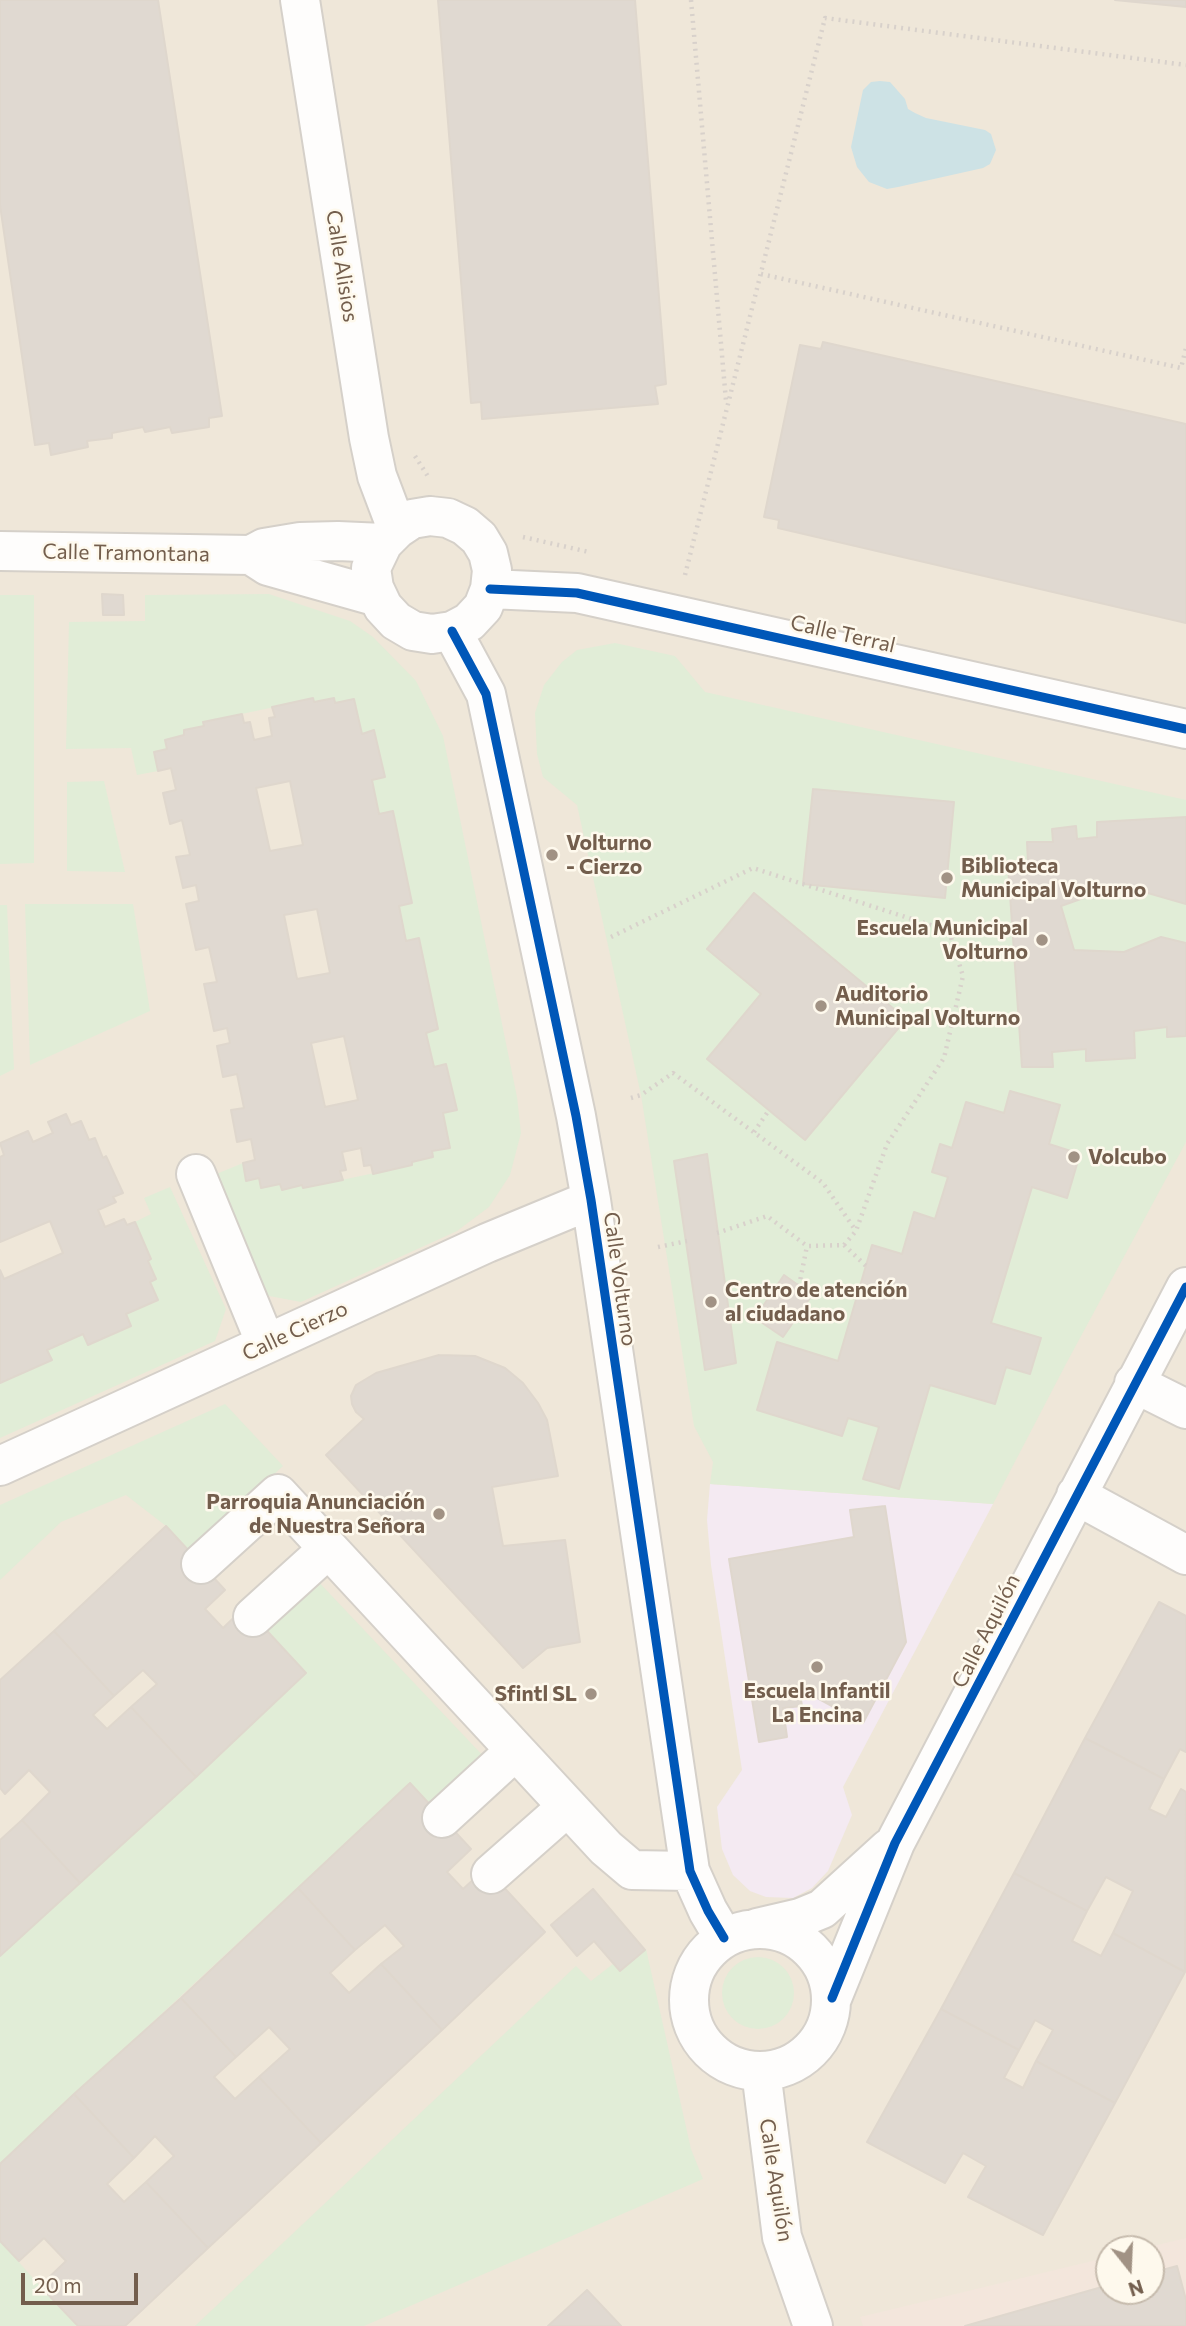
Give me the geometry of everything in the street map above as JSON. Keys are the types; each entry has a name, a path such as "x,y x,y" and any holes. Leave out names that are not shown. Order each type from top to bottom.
{"street":[{"name":"Calle Alisios","path":"300,0 369,438 390,536"},
{"path":"430,516 448,518 465,526 479,538 488,553 492,570 491,589 483,607 469,622 452,631 432,634 413,631 396,621 383,607 374,588 371,568 390,536 412,519 430,516"},
{"name":"Calle Tramontana","path":"0,551 251,555 264,548 300,542 390,536"},
{"name":"Calle Tramontana","path":"251,555 268,566 378,597"},
{"name":"Calle Terral","path":"491,589 577,593 1186,729"},
{"name":"Calle Volturno","path":"452,631 486,694 576,1116 591,1200 690,1871 708,1911 739,1933"},
{"path":"196,1174 266,1344"},
{"name":"Calle Cierzo","path":"0,1466 487,1243 591,1200"},
{"name":"Calle Aquilón","path":"832,1998 895,1843 1186,1287"},
{"path":"1134,1383 1186,1409"},
{"path":"201,1564 278,1494 606,1848 632,1870 690,1871"},
{"path":"1076,1495 1186,1555"},
{"path":"253,1617 328,1549"},
{"path":"442,1818 516,1751"},
{"path":"491,1874 567,1807"},
{"name":"Calle Aquilón","path":"739,1933 800,1918 821,1909 895,1843"},
{"path":"777,1930 799,1940 816,1955 827,1975 832,1998 828,2020 819,2040 803,2057 783,2067 761,2071 737,2068 717,2057 701,2040 691,2018 688,1995 694,1972 706,1952 739,1933 777,1930"},
{"name":"Calle Aquilón","path":"761,2071 782,2237 813,2326"}],"path":[{"path":"691,0 726,405"},
{"path":"676,573 685,575 825,18 1186,65"},
{"path":"761,274 1181,368 1186,348"},
{"path":"410,448 436,487"},
{"path":"520,536 591,552"},
{"path":"611,937 753,868 949,931 963,976 944,1058 887,1144 856,1231 844,1245"},
{"path":"957,956 1014,949"},
{"path":"631,1098 641,1095 673,1073 823,1183 856,1231"},
{"path":"754,1132 769,1110"},
{"path":"718,1233 767,1216 807,1246 844,1245 866,1266"},
{"path":"658,1247 687,1241"},
{"path":"799,1286 807,1246"}],"shaded area":[{"path":"0,0 1186,0 1186,2326 0,2326"},
{"path":"871,82 890,82 905,99 908,109 915,113 926,118 985,130 991,134 996,150 990,164 983,168 887,189 869,182 857,167 851,147 863,90"},
{"name":"Escuela Infantil La Encina","path":"710,1484 993,1504 843,1787 852,1815 828,1871 812,1888 793,1898 766,1897 750,1891 733,1875 722,1849 717,1807 742,1770 711,1565 707,1520"},
{"path":"1186,2238 1186,2326 863,2326 860,2317 1095,2260 1095,2305 1165,2305 1165,2243"}],"green space":[{"path":"269,594 350,621 373,637 416,681 443,736 517,1097 521,1133 510,1175 489,1207 457,1231 301,1302 264,1295 214,1175 243,1163 246,1181 259,1178 261,1188 280,1184 282,1190 302,1185 304,1188 412,1165 412,1162 433,1157 432,1151 450,1148 443,1113 457,1109 447,1064 434,1067 426,1033 438,1029 419,939 406,941 399,906 412,902 393,812 379,814 372,780 385,777 374,731 362,734 354,700 335,703 333,698 314,702 312,699 204,722 204,726 184,730 184,735 167,749 154,752 158,771 137,775 131,748 66,749 69,622 145,621 145,595"},
{"path":"0,595 34,595 34,863 0,864"},
{"path":"615,643 675,656 705,692 1186,800 1186,1142 993,1504 710,1484 713,1462 694,1426 641,1095 577,805 543,777 537,754 535,713 544,685 562,662 577,650"},
{"path":"104,781 125,872 67,871 67,782"},
{"path":"25,904 133,904 150,1011 30,1065"},
{"path":"0,905 7,905 14,1069 0,1076"},
{"path":"170,1187 226,1309 215,1341 0,1438 0,1383 51,1361 47,1350 83,1334 88,1345 131,1327 126,1314 158,1301 150,1282 156,1279 148,1261 151,1259 135,1222 151,1214 144,1198"},
{"path":"225,1404 283,1466 190,1552 166,1526 126,1495 61,1522 0,1580 0,1505"},
{"path":"313,1576 486,1759 433,1808 410,1783 0,2164 0,1956 306,1673 260,1623"},
{"path":"646,1949 691,2149 703,2179 364,2326 195,2326 576,1966 591,1981 613,1964 620,1971"},
{"path":"758,1957 778,1963 788,1973 794,1993 788,2013 778,2023 758,2029 738,2023 728,2013 722,1993 728,1973 738,1963"},
{"path":"0,2241 40,2286 78,2326 0,2326"}],"building":[{"path":"0,0 158,0 222,416 209,418 209,427 172,433 170,427 145,432 143,427 112,433 112,438 87,441 88,447 51,455 49,443 35,445 0,205"},
{"path":"438,0 635,0 666,384 655,386 658,404 482,419 481,402 471,403"},
{"path":"1115,0 1186,0 1186,7"},
{"path":"823,342 1186,424 1186,623 778,528 779,520 764,517 800,345 821,349"},
{"path":"102,594 123,595 124,615 103,615"},
{"path":"313,698 314,702 334,698 335,703 354,699 362,734 374,730 385,777 372,780 379,814 393,811 412,903 399,906 406,941 419,938 438,1029 426,1033 434,1067 446,1064 457,1110 443,1113 450,1148 432,1151 433,1157 373,1174 371,1165 364,1166 361,1148 342,1152 346,1170 340,1171 343,1180 282,1190 280,1184 261,1188 259,1178 246,1181 243,1163 255,1160 251,1139 237,1142 231,1110 244,1108 237,1074 223,1077 217,1046 230,1043 227,1028 214,1031 204,984 217,982 209,947 196,950 186,904 199,901 196,885 183,888 176,857 190,855 182,820 170,824 163,793 176,790 171,768 158,771 154,752 167,749 165,740 184,735 184,730 204,726 203,722 242,714 244,723 250,722 254,740 272,736 269,718 275,717 272,707","holes":["290,781 303,845 270,851 256,788","317,909 330,973 297,979 284,915","344,1036 358,1100 325,1107 311,1043"]},
{"path":"813,789 954,802 945,898 803,884"},
{"name":"Escuela Municipal Volturno","path":"1186,817 1186,904 1120,885 1061,906 1074,950 1124,952 1161,937 1186,943 1186,1036 1167,1037 1167,1027 1134,1031 1135,1058 1086,1061 1086,1049 1052,1052 1053,1067 1022,1067 1008,866 1028,864 1027,842 1053,842 1052,829 1076,826 1077,839 1097,837 1097,822"},
{"name":"Auditorio Municipal Volturno","path":"754,893 906,1019 805,1140 707,1059 761,994 707,949"},
{"path":"1010,1091 1060,1105 1049,1144 1080,1154 1067,1198 1032,1187 991,1323 1041,1338 1030,1374 1006,1367 995,1404 930,1385 899,1489 863,1479 879,1427 848,1418 842,1436 757,1410 777,1342 838,1361 872,1245 902,1254 914,1212 935,1219 948,1177 932,1172 940,1144 952,1148 966,1102 1004,1113"},
{"path":"66,1114 71,1125 81,1121 89,1140 95,1138 103,1158 106,1156 123,1193 113,1197 116,1202 98,1210 105,1227 124,1219 127,1225 135,1222 151,1259 148,1261 156,1279 150,1282 158,1300 126,1314 131,1326 88,1345 83,1334 47,1350 52,1360 0,1383 0,1270 4,1279 63,1253 50,1221 0,1242 0,1157 4,1155 0,1143 28,1131 33,1142 53,1133 48,1122"},
{"name":"Centro de atención al ciudadano","path":"707,1154 736,1363 705,1370 674,1161"},
{"path":"784,1275 812,1295 783,1337 755,1318"},
{"name":"Parroquia Anunciación de Nuestra Señora","path":"439,1355 475,1356 505,1368 523,1383 547,1420 558,1476 492,1487 503,1546 565,1540 580,1642 547,1648 523,1668 326,1455 364,1419 352,1404 351,1396 356,1385 376,1373"},
{"path":"885,1506 906,1642 863,1723 799,1688 802,1706 783,1708 787,1737 759,1742 729,1559 854,1537 850,1510"},
{"path":"166,1526 225,1590 205,1609 223,1628 245,1607 306,1673 196,1777 131,1707 157,1684 143,1670 114,1696 54,1631"},
{"path":"1159,1602 1186,1616 1186,1752 1180,1749 1164,1779 1085,1738"},
{"path":"54,1631 114,1696 93,1715 107,1729 131,1707 196,1777 80,1883 22,1820 50,1792 29,1770 5,1794 0,1788 0,1680"},
{"path":"1085,1738 1164,1779 1149,1809 1166,1817 1181,1789 1186,1792 1185,1972 1113,1933 1133,1891 1106,1877 1087,1911 1014,1873"},
{"path":"410,1783 471,1849 447,1872 463,1889 486,1868 545,1932 442,2030 381,1964 404,1946 385,1925 355,1950 298,1888"},
{"path":"22,1820 80,1883 0,1956 0,1840"},
{"path":"1014,1873 1087,1911 1072,1941 1101,1956 1113,1933 1185,1972 1115,2103 1036,2061 1053,2030 1035,2020 1019,2050 941,2009"},
{"path":"298,1888 355,1950 330,1973 349,1993 381,1964 442,2030 321,2143 259,2077 290,2049 269,2027 236,2057 181,1998"},
{"path":"593,1889 645,1950 620,1971 594,1941 577,1956 551,1925"},
{"path":"181,1998 236,2057 214,2077 235,2099 259,2077 321,2143 208,2248 146,2182 174,2156 155,2136 134,2158 74,2094"},
{"path":"941,2009 1019,2050 1004,2078 1023,2088 1036,2061 1115,2103 1043,2235 968,2197 986,2166 963,2153 945,2183 867,2142"},
{"path":"74,2094 134,2158 107,2184 124,2202 146,2182 208,2248 125,2326 78,2326 40,2286 66,2261 44,2238 19,2261 0,2241 0,2164"},
{"path":"1177,2266 1186,2300 1186,2326 965,2326 1095,2289 1095,2305 1165,2305 1165,2269"},
{"path":"587,2290 621,2326 548,2326"}],"cycle path":[{"path":"490,589 577,593 1186,729"},
{"path":"452,631 486,694 576,1116 591,1200 690,1871 724,1938"},
{"path":"832,1998 895,1843 1186,1287"}],"place":[{"name":"Volturno - Cierzo","path":"552,855"},
{"name":"Biblioteca Municipal Volturno","path":"947,878"},
{"name":"Escuela Municipal Volturno","path":"1042,940"},
{"name":"Auditorio Municipal Volturno","path":"821,1006"},
{"name":"Volcubo","path":"1074,1157"},
{"name":"Centro de atención al ciudadano","path":"711,1302"},
{"name":"Parroquia Anunciación de Nuestra Señora","path":"439,1514"},
{"name":"Escuela Infantil La Encina","path":"817,1667"},
{"name":"Sfintl SL","path":"591,1694"}]}
